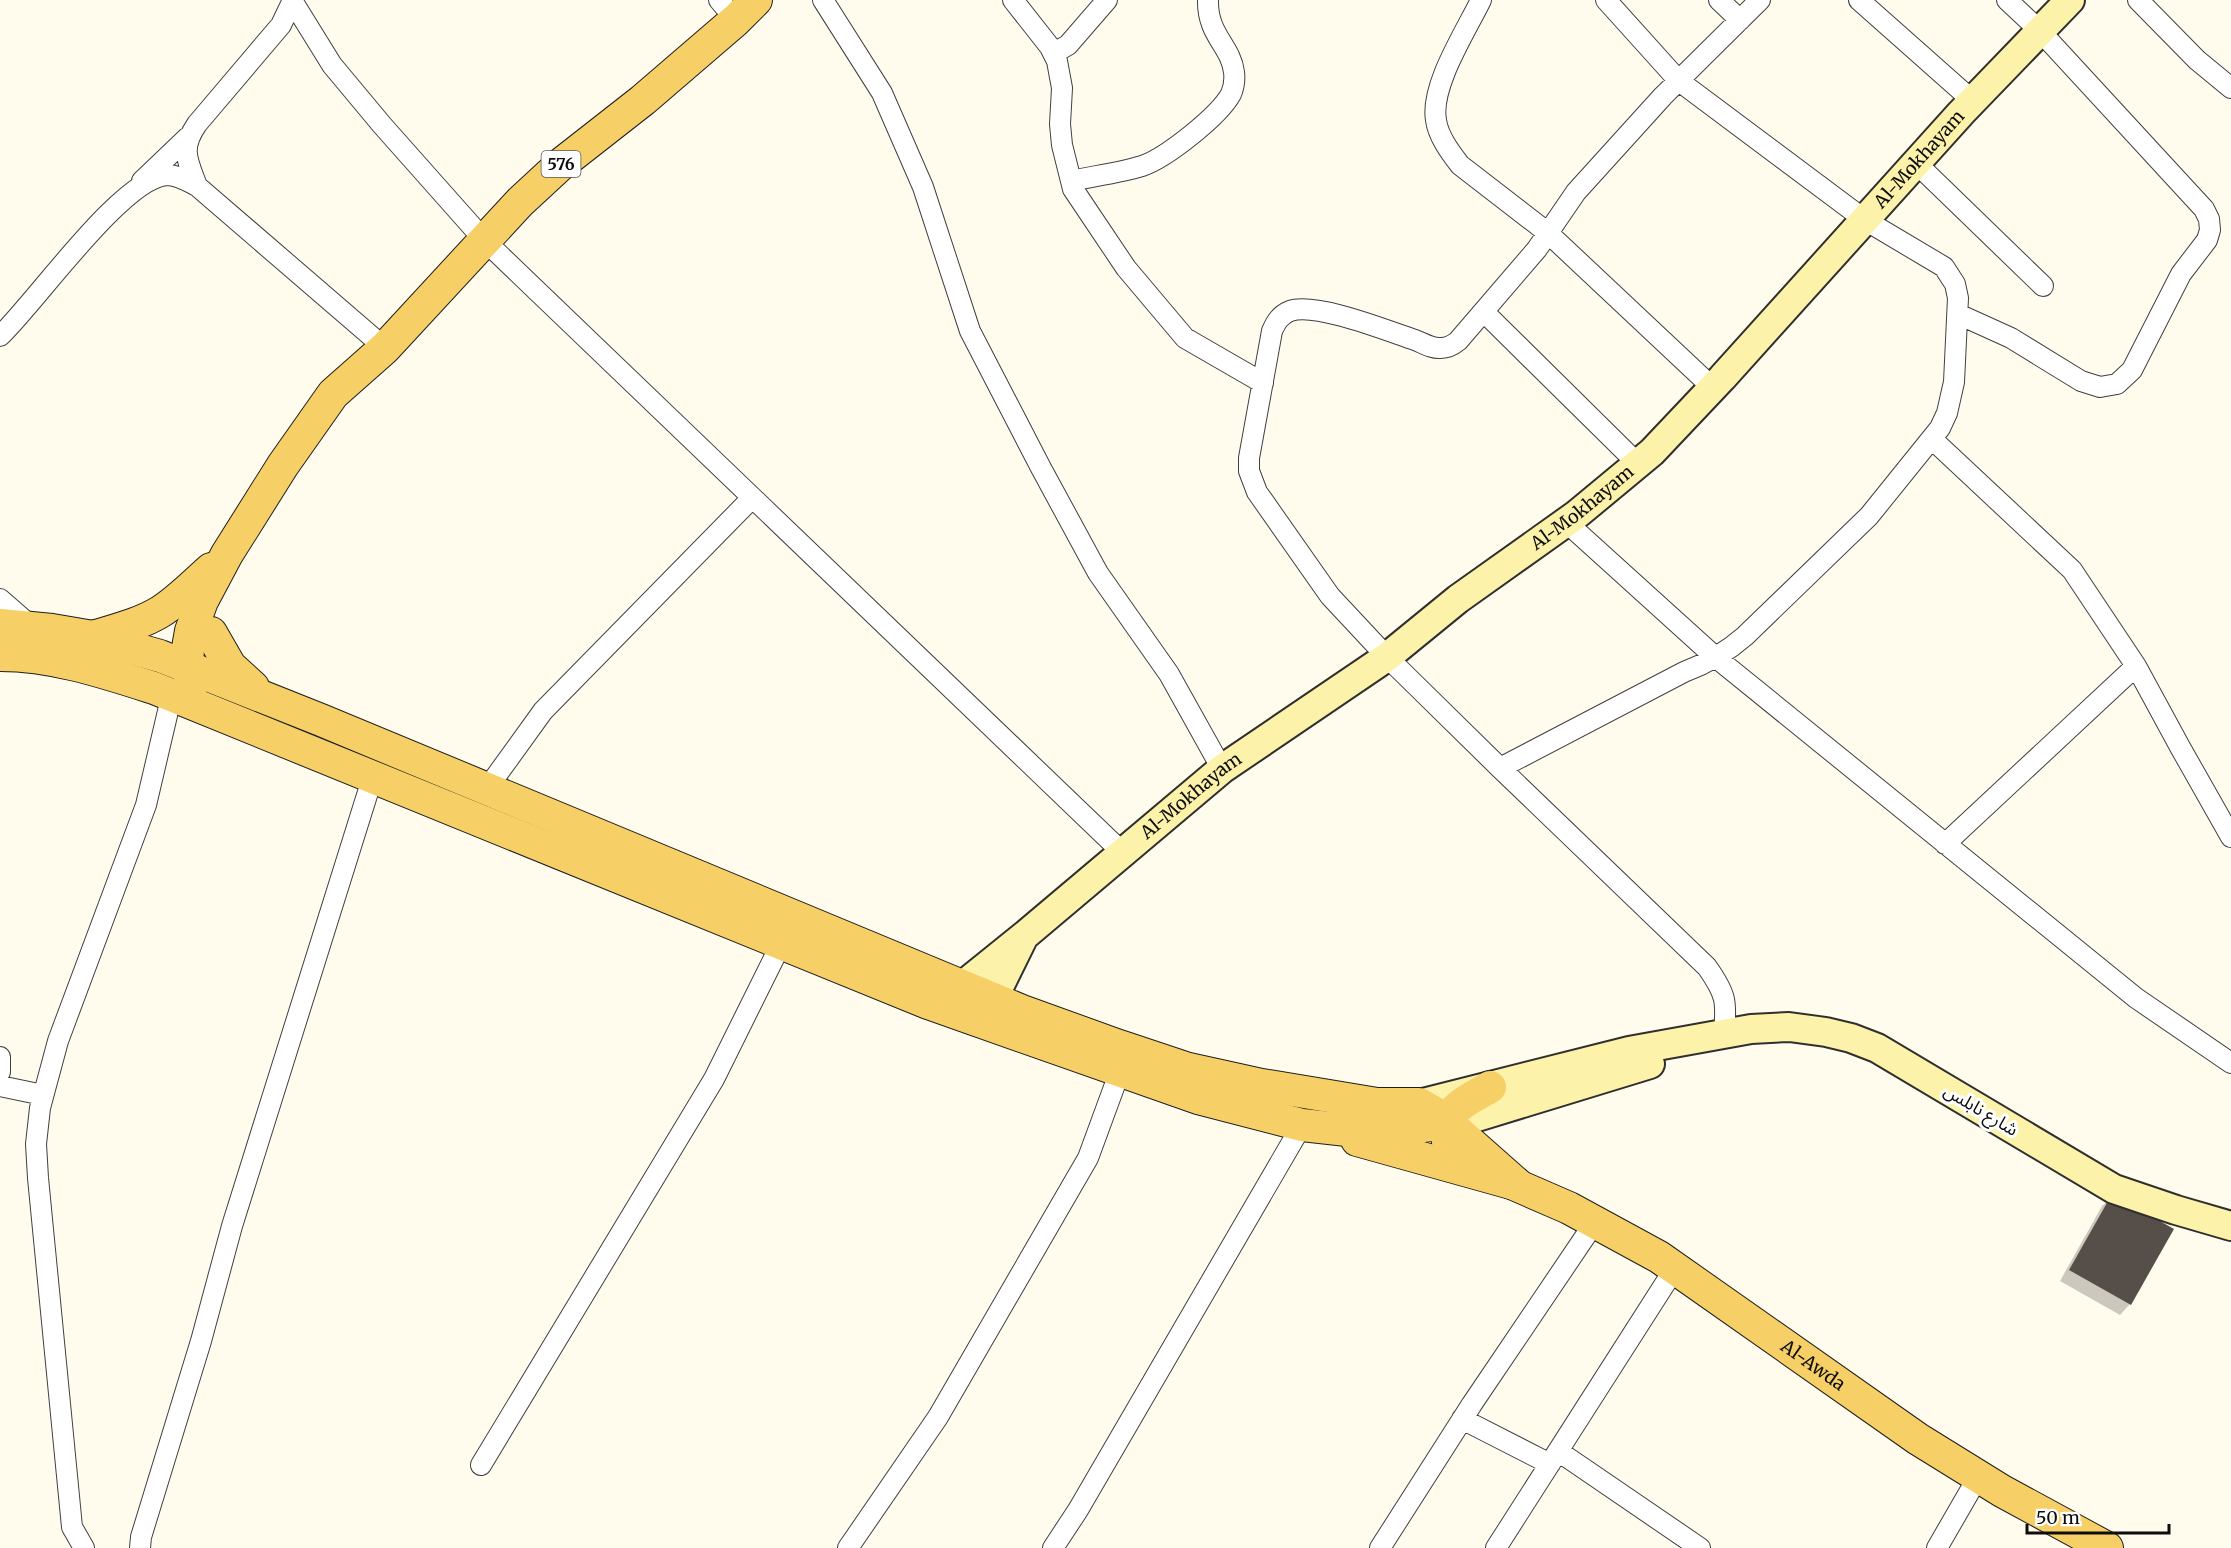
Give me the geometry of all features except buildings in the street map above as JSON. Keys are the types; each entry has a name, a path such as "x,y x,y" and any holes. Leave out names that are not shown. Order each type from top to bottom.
{"main road":[{"name":"576","path":"385,348 520,202 560,165 643,99 737,7"},
{"path":"186,676 191,631 198,611 228,554 283,465 333,394 385,348"},
{"path":"186,676 203,655 235,575 253,542 298,471 385,348"},
{"path":"93,637 137,623 161,612 228,554"},
{"path":"0,625 93,637 160,656 186,676 206,708 781,944 982,1009 1119,1046 1185,1068 1262,1085 1377,1104 1419,1104 1447,1123"},
{"path":"211,633 230,666 265,697"},
{"path":"0,655 27,655 79,665 139,683 186,676 265,697 962,986 982,1009 1120,1071 1198,1098 1518,1185"},
{"path":"1490,1087 1459,1105 1453,1112 1447,1123 1448,1143 1465,1161 1480,1171 1518,1185"},
{"path":"1302,1125 1347,1130 1391,1130 1447,1123"},
{"name":"Al-Awda","path":"1518,1185 1595,1222 1675,1268 1918,1439 2093,1544"}],"street":[{"path":"823,0 882,93 923,187 970,331 1041,468 1098,573 1169,674 1222,769"},
{"path":"1054,54 1068,45 1107,0"},
{"path":"1071,181 1144,165 1192,136 1226,102 1232,93 1235,81 1234,69 1209,21 1208,0"},
{"path":"1481,0 1439,84 1436,120 1439,131 1460,165 1548,233 1713,388"},
{"path":"1500,768 1684,672 1724,658 1869,516 1932,439 1947,413 1951,398 1958,298 1955,284 1944,267 1865,219 1679,81 1606,0"},
{"path":"1719,0 1740,20"},
{"path":"1724,1034 1726,1007 1724,994 1707,967 1387,657 1330,596 1257,492 1252,482 1249,458 1272,331 1276,322 1283,315 1293,310 1303,309 1346,316 1434,348 1451,346 1484,312 1548,233 1576,192 1679,81 1760,0"},
{"path":"1859,0 1974,102"},
{"path":"1958,314 2011,338 2081,381 2092,386 2109,387 2126,378 2132,370 2181,274 2207,240 2210,230 2209,219 2204,209 2040,31 2007,0"},
{"name":"Al-Mokhayam","path":"962,986 1222,769 1387,657 1458,599 1566,522 1652,452 1713,388 1961,113 2070,0"},
{"path":"2138,0 2197,60 2231,88"},
{"path":"0,336 85,239 188,137 281,25 293,1"},
{"path":"293,1 332,65 485,241 1123,853"},
{"path":"1016,1 1054,54 1061,74 1062,145 1073,189 1126,268 1185,338 1263,383"},
{"path":"188,137 185,150 197,186"},
{"path":"1916,163 2043,286"},
{"path":"127,195 166,175 179,177 197,186 385,348"},
{"path":"1484,312 1638,464"},
{"path":"1932,439 2072,570 2136,666 2231,837"},
{"path":"486,789 543,711 752,498"},
{"path":"1566,522 1945,844 2136,998 2231,1063"},
{"path":"0,599 33,628"},
{"path":"1945,844 2136,666"},
{"path":"84,1548 72,1527 36,1144 43,1095 62,1030 146,805 186,676"},
{"path":"140,1548 141,1537 201,1341 232,1226 373,776"},
{"path":"982,1009 1024,936"},
{"path":"481,1465 714,1079 781,944"},
{"name":"شارع نابلس","path":"1724,1034 1751,1029 1789,1027 1851,1038 1876,1048 2114,1189 2231,1226"},
{"path":"1419,1104 1629,1051 1724,1034"},
{"path":"1447,1123 1478,1116 1641,1067 1724,1034"},
{"path":"0,1057 0,1072"},
{"path":"848,1548 938,1418 1083,1168 1120,1071"},
{"path":"0,1086 43,1095"},
{"path":"1053,1548 1302,1125"},
{"path":"1380,1548 1462,1419 1595,1222"},
{"path":"1496,1548 1675,1268"},
{"path":"1462,1419 1554,1458 1700,1548"},
{"path":"1937,1548 1978,1477"}]}
